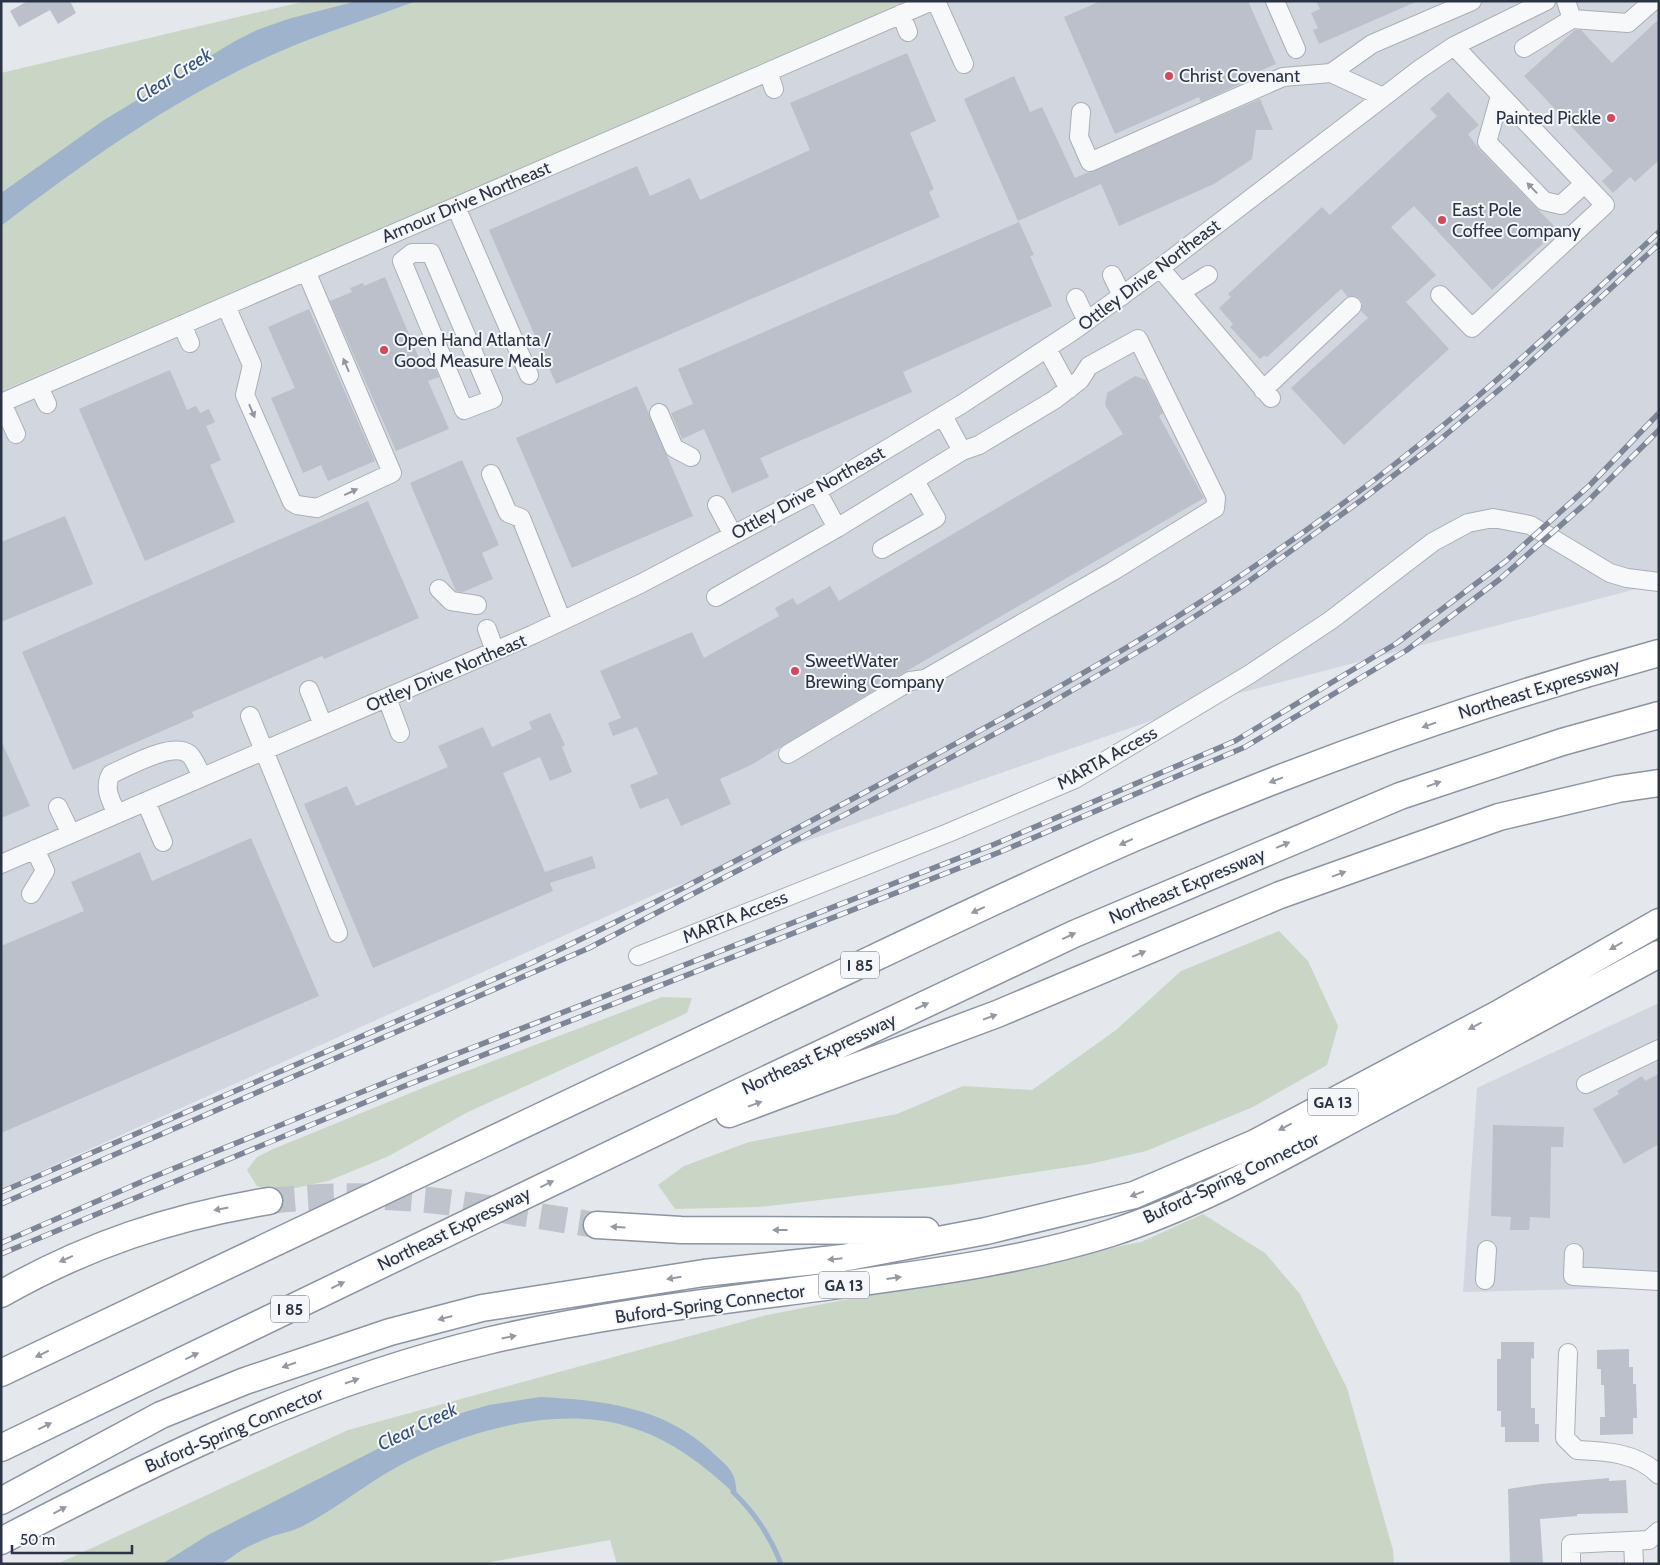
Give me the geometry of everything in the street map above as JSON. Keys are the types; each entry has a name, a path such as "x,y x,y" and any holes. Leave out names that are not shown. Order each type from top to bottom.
{"highway":[{"name":"Northeast Expressway","path":"1,1373 680,1050 1135,838 1269,782 1359,748 1504,699 1659,653"},
{"name":"Northeast Expressway","path":"1,1448 1074,934 1391,800 1562,742 1659,715"},
{"path":"578,1170 997,1014 1280,895 1499,818 1618,789 1659,783"},
{"name":"Buford-Spring Connector","path":"1,1501 162,1415 245,1381 390,1332 482,1308 704,1273 843,1258 986,1231 1134,1195 1255,1143 1498,1014 1659,922"},
{"name":"Buford-Spring Connector","path":"1,1541 128,1474 285,1404 401,1365 477,1344 570,1325 951,1270 1044,1251 1110,1233 1170,1211 1274,1162 1659,954"},
{"path":"1,1294 64,1260 133,1232 187,1216 269,1201"},
{"path":"597,1226 681,1230 986,1231"}],"street":[{"name":"Armour Drive Northeast","path":"2,403 456,207 687,114 768,72 932,1"},
{"path":"936,1 964,64"},
{"path":"1275,1 1296,49"},
{"path":"1331,74 1372,44 1472,1"},
{"name":"Ottley Drive Northeast","path":"1,864 495,651 543,638 562,621 733,536 817,491 943,416 1087,321 1454,46 1546,1"},
{"path":"1566,1 1572,19"},
{"path":"1524,48 1572,19 1628,23 1653,1"},
{"path":"901,14 908,32"},
{"path":"1440,295 1472,328 1605,205 1454,46"},
{"path":"768,72 774,89"},
{"path":"1081,112 1079,137 1090,162 1283,77 1331,74 1384,97"},
{"path":"1500,96 1487,142 1544,201 1561,205 1584,184"},
{"path":"456,207 529,375"},
{"path":"400,231 412,253"},
{"path":"412,253 431,253 493,399 464,410 402,261 412,253"},
{"path":"1160,268 1267,394 1352,306"},
{"path":"226,306 252,365 245,395 292,502 297,505 317,508 392,473 306,271"},
{"path":"1112,275 1122,296"},
{"path":"1181,292 1208,275"},
{"path":"1076,298 1087,321"},
{"path":"182,325 190,343"},
{"path":"716,597 837,528 962,451 979,445 1069,389 1080,380 1089,366 1138,339 1216,498 1215,508 1113,571 925,679 910,681 788,754"},
{"path":"1047,348 1069,389"},
{"path":"39,387 47,404"},
{"path":"2,403 16,434"},
{"path":"659,413 674,448 691,457"},
{"path":"943,416 962,451"},
{"path":"491,474 508,513 521,518 562,621"},
{"path":"882,549 936,518 914,481"},
{"path":"817,491 837,528"},
{"path":"717,505 733,536"},
{"name":"MARTA Access","path":"638,956 948,833 1075,778 1250,674 1331,620 1433,542 1468,523 1493,518 1530,525 1610,573 1627,578 1659,582"},
{"path":"439,589 451,601 477,604"},
{"path":"487,629 495,651"},
{"path":"309,690 323,726"},
{"path":"387,698 400,733"},
{"path":"250,716 338,933"},
{"path":"117,814 108,792 108,780 112,774 164,751 178,749 189,754 202,777"},
{"path":"146,802 164,842"},
{"path":"58,807 71,834"},
{"path":"32,894 45,871 35,849"},
{"path":"1586,1084 1659,1049"},
{"path":"1485,1280 1487,1250"},
{"path":"1574,1253 1568,1278 1659,1281"},
{"path":"1568,1353 1565,1438 1577,1450 1608,1451 1641,1461 1659,1475"},
{"path":"1571,1564 1571,1544 1649,1540 1659,1530"},
{"path":"1633,1541 1634,1564"}],"shaded area":[{"path":"915,1 1659,1 1659,583 1205,702 665,890 1,1189 1,391"},
{"path":"1659,1003 1659,1287 1463,1292 1477,1088"}],"green space":[{"path":"306,1 915,1 1,391 1,73"},
{"path":"1279,931 1308,961 1338,1026 1327,1065 1253,1107 1146,1151 1090,1164 949,1185 759,1207 675,1209 658,1185 684,1166 749,1142 897,1114 963,1086 1032,1090 1116,1030 1181,971"},
{"path":"662,997 692,998 687,1013 468,1112 389,1156 328,1181 277,1192 257,1186 247,1170 257,1157 273,1149 435,1083"},
{"path":"1203,1214 1265,1253 1300,1294 1347,1388 1393,1550 1394,1564 617,1564 610,1540 480,1564 57,1564 348,1430 767,1315 1141,1242"}],"water":[{"path":"357,1 416,1 298,44 243,68 207,87 101,153 1,226 1,193 104,120 235,41 257,30 288,19"},
{"path":"540,1397 609,1404 653,1415 673,1424 693,1436 728,1467 736,1484 737,1496 686,1454 642,1431 598,1420 539,1421 479,1433 422,1454 385,1474 314,1520 298,1528 253,1544 222,1563 162,1564 208,1535 399,1438 444,1418 489,1405"}],"building":[{"path":"28,1 70,1 76,13 58,24 50,10 19,27 10,11"},
{"name":"Christ Covenant","path":"1101,1 1248,1 1276,64 1250,75 1251,79 1201,102 1199,97 1115,134 1064,17"},
{"path":"1316,1 1418,1 1319,44 1313,30 1318,28 1311,13 1320,9"},
{"name":"Painted Pickle","path":"1659,19 1659,160 1635,182 1630,177 1613,193 1602,181 1613,171 1524,76 1575,30 1581,30 1612,63"},
{"path":"907,53 936,121 910,133 934,189 929,192 940,217 556,384 489,230 637,166 650,196 690,178 700,200 810,150 790,103"},
{"path":"1014,76 1030,112 1042,107 1075,178 1260,99 1273,130 1256,130 1252,159 1214,184 1119,226 1101,184 1018,221 964,99"},
{"path":"1448,92 1479,125 1468,134 1479,149 1558,230 1492,290 1414,206 1391,227 1436,275 1406,302 1449,349 1344,445 1291,388 1368,318 1361,311 1362,304 1360,299 1355,296 1348,297 1341,289 1267,357 1264,356 1260,359 1230,327 1233,324 1219,308 1231,297 1228,294 1322,207 1330,215 1437,116 1430,109"},
{"path":"1019,222 1034,255 1030,256 1052,306 903,372 912,392 760,458 769,477 732,493 704,429 682,439 671,413 693,404 678,369"},
{"name":"Open Hand Atlanta / Good Measure Meals","path":"385,277 423,368 436,369 439,377 428,381 449,429 396,451 330,301 352,292 350,288 363,283 364,286"},
{"path":"309,309 375,461 328,481 321,465 303,473 271,398 295,388 268,327"},
{"path":"170,370 187,410 196,406 200,413 209,409 215,422 206,426 221,460 210,465 235,522 145,561 79,409"},
{"path":"1135,376 1146,380 1163,413 1159,416 1204,498 905,672 751,765 720,779 731,804 681,826 668,798 640,809 630,785 658,774 637,727 613,736 608,723 621,718 600,671 692,632 704,658 779,616 775,608 793,598 797,605 830,586 839,601 1123,434 1105,405 1107,393"},
{"path":"637,386 693,516 572,568 516,438"},
{"path":"462,460 499,545 482,553 493,579 463,592 456,591 410,483"},
{"path":"368,501 419,618 324,659 322,656 192,712 194,717 73,770 22,652"},
{"path":"65,516 93,584 1,622 1,542"},
{"path":"550,713 565,745 562,747 572,772 550,781 540,757 503,773 545,872 592,856 596,868 550,883 553,891 373,968 304,804 347,786 356,806 448,767 438,746 483,727 492,747 532,729 529,722"},
{"path":"1,740 30,806 1,818"},
{"path":"251,838 319,996 1,1133 1,946 84,911 71,882 140,852 152,881"},
{"path":"1659,1074 1659,1144 1624,1164 1593,1109 1619,1094 1617,1091 1642,1076 1645,1081"},
{"path":"1493,1125 1564,1127 1563,1147 1551,1147 1550,1218 1530,1217 1529,1230 1510,1230 1511,1217 1491,1216"},
{"path":"1501,1342 1534,1342 1534,1359 1531,1358 1531,1408 1535,1408 1535,1424 1539,1424 1539,1442 1505,1442 1505,1427 1501,1427 1501,1411 1497,1411 1497,1359 1501,1359"},
{"path":"1629,1349 1629,1367 1633,1367 1633,1384 1636,1384 1637,1418 1633,1418 1633,1434 1600,1435 1600,1417 1605,1417 1604,1385 1601,1385 1601,1369 1597,1369 1597,1350"},
{"path":"1609,1478 1609,1481 1626,1480 1628,1513 1577,1514 1577,1516 1540,1519 1543,1564 1510,1564 1508,1489"}],"waterway":[{"path":"733,1492 761,1526 781,1564"}],"tunnel":[{"path":"269,1201 312,1197 371,1196 465,1205 597,1225"}],"railway":[{"path":"1,1192 529,964 664,898 1059,687 1144,637 1257,565 1398,462 1505,373 1659,232"},
{"path":"1,1204 589,948 850,812 1037,711 1153,643 1238,589 1363,499 1436,443 1513,378 1659,244"},
{"path":"1,1243 148,1179 433,1063 995,844 1235,741 1397,643 1506,561 1590,485 1659,413"},
{"path":"1,1254 402,1087 1000,852 1245,747 1407,650 1500,579 1587,502 1659,430"}],"place":[{"name":"Christ Covenant","path":"1169,76"},
{"name":"Painted Pickle","path":"1611,118"},
{"name":"East Pole Coffee Company","path":"1442,220"},
{"name":"Open Hand Atlanta / Good Measure Meals","path":"384,350"},
{"name":"SweetWater Brewing Company","path":"795,671"}],"water label":[{"name":"Clear Creek","path":"173,75"},
{"name":"Clear Creek","path":"417,1426"}]}
